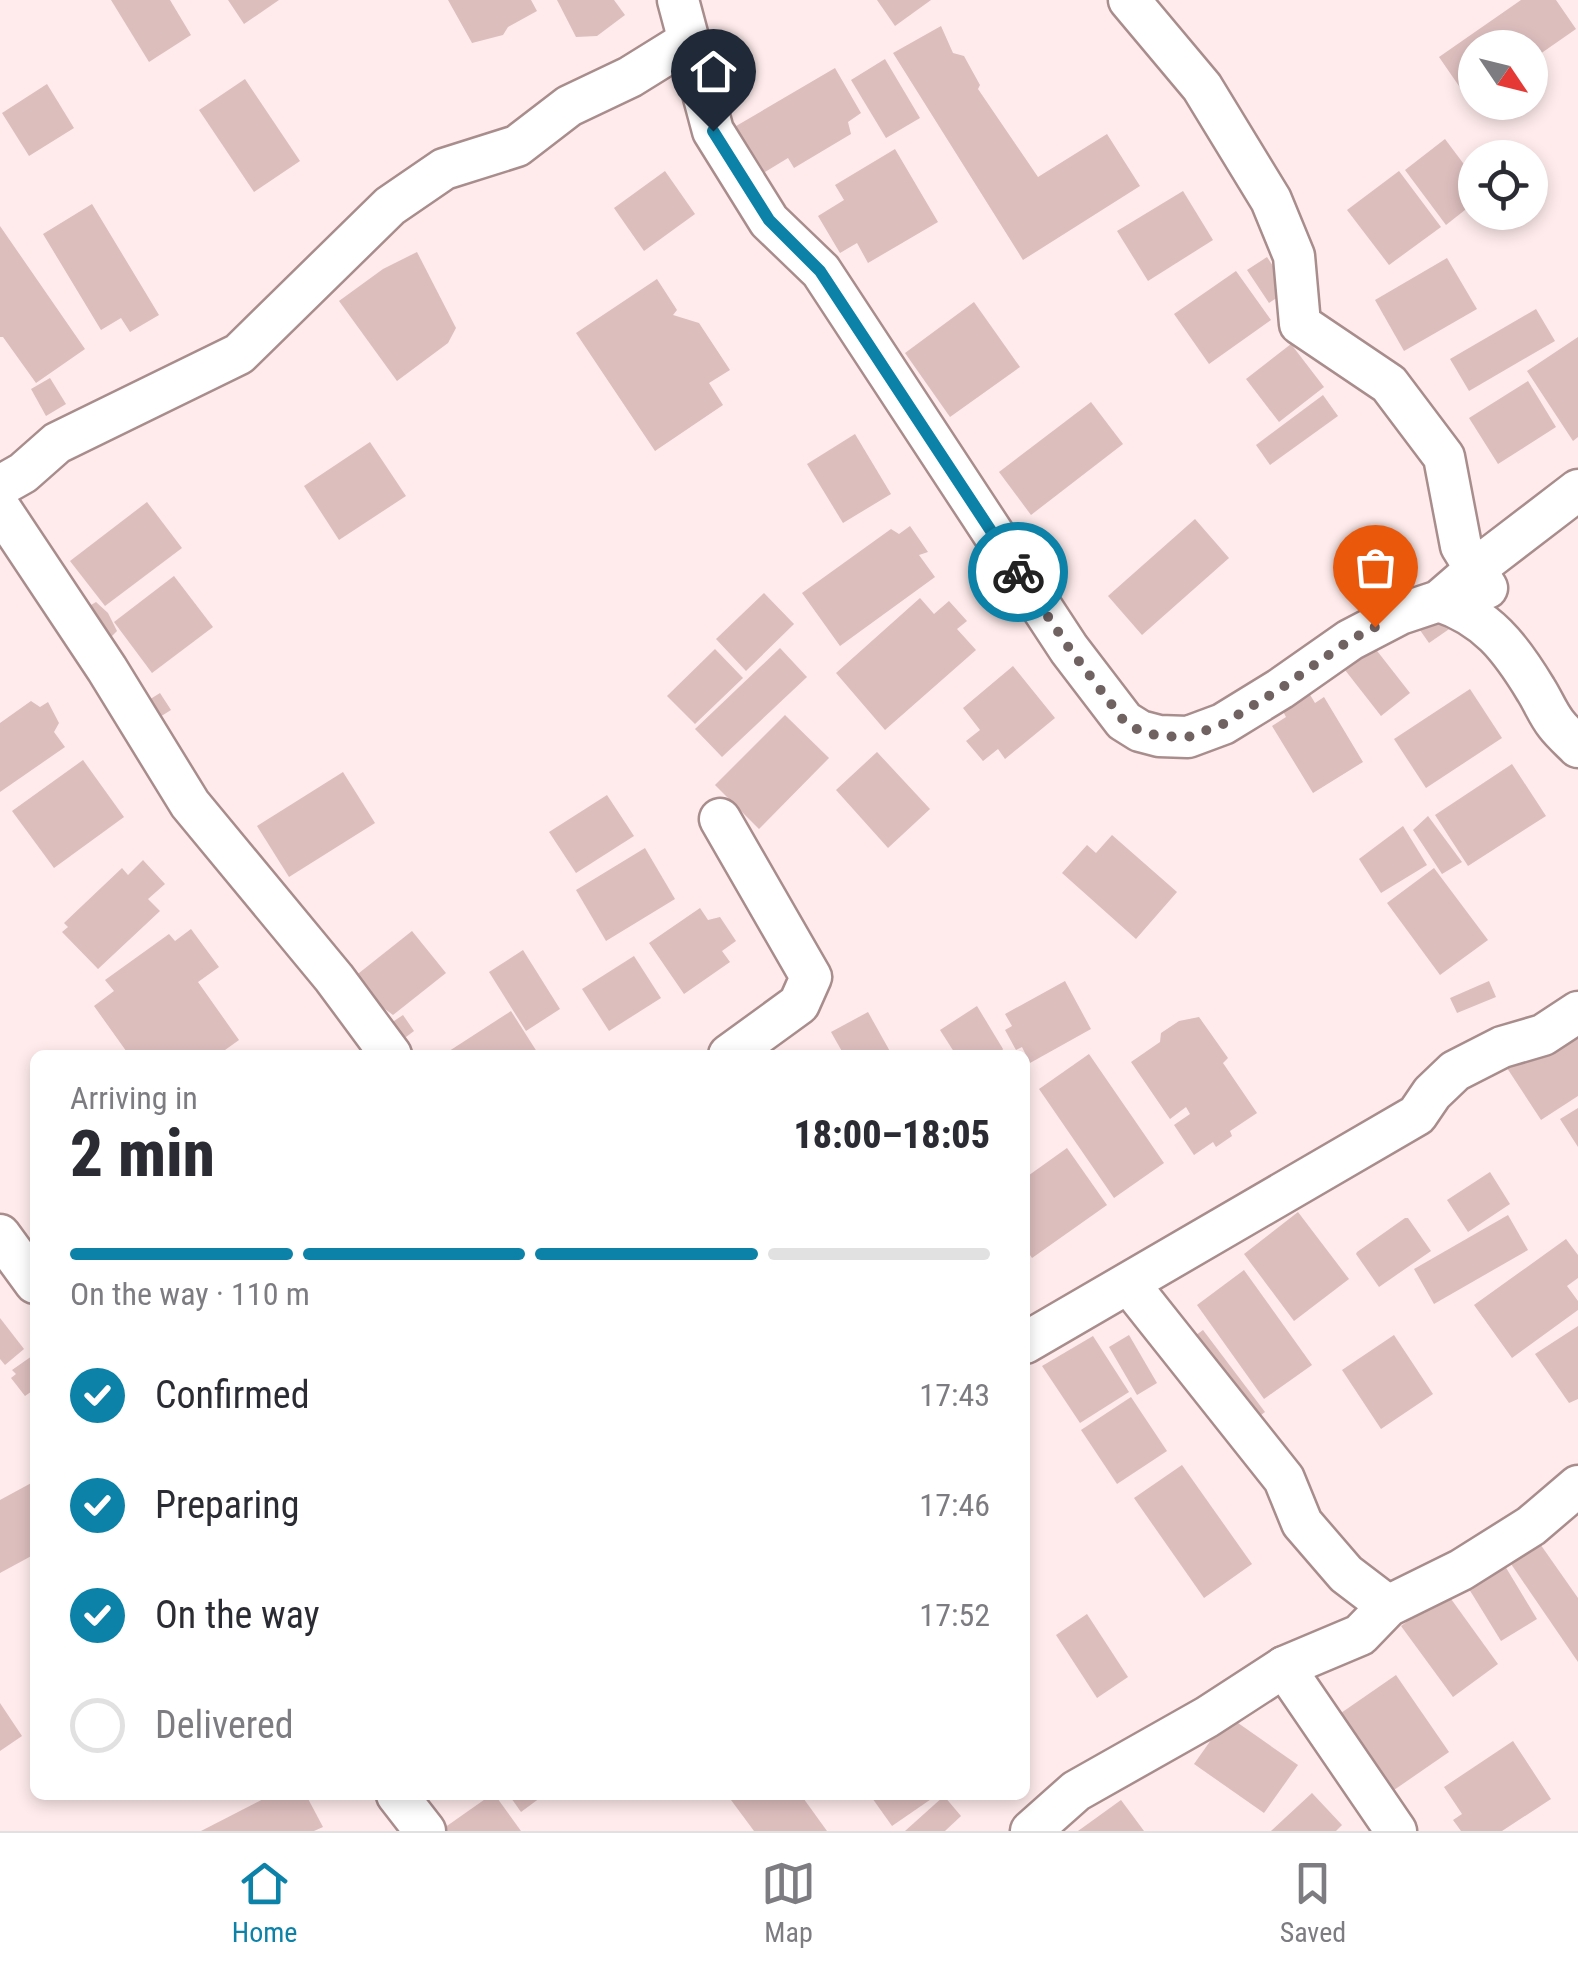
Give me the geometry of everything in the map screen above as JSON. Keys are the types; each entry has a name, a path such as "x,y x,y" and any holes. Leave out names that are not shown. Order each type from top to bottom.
{"street":[{"path":"678,0 713,131 769,220 820,271 1069,648 1124,721 1140,731 1188,737 1223,724 1350,640 1400,614 1439,601 1578,490"},
{"path":"1129,0 1202,87 1271,200 1294,256 1300,324 1389,384 1444,457 1460,546 1487,588"},
{"path":"0,486 24,472 58,443 239,354 390,206 444,170 517,146 569,106 630,77 688,41"},
{"path":"0,508 190,804 334,978 387,1050"},
{"path":"1439,601 1486,624 1534,685 1557,725 1578,747"},
{"path":"720,819 811,977 799,1004 736,1050"},
{"path":"1030,1341 1417,1115 1455,1071 1502,1047 1543,1035 1578,1012"},
{"path":"0,1235 30,1276"},
{"path":"1129,1284 1284,1479 1302,1522 1346,1574 1388,1606"},
{"path":"1031,1831 1076,1791 1284,1668 1360,1635 1388,1606 1462,1570 1530,1526 1578,1486"},
{"path":"1284,1668 1396,1831"},
{"path":"401,1800 425,1831"}],"building":[{"path":"111,0 170,0 191,35 149,62"},
{"path":"228,0 279,0 244,24"},
{"path":"448,0 531,0 537,11 508,27 503,35 472,43"},
{"path":"557,0 614,0 625,15 597,36 576,37"},
{"path":"877,0 931,0 895,26"},
{"path":"1521,0 1556,0 1576,29 1548,48 1548,30 1478,30"},
{"path":"941,26 953,53 964,56 980,85 978,89 1038,177 1107,134 1140,186 1023,260 893,53"},
{"path":"1458,44 1458,85 1439,57"},
{"path":"885,59 920,118 886,138 851,80"},
{"path":"835,68 861,113 848,122 851,134 794,168 788,158 765,172 750,160 731,129"},
{"path":"245,79 300,161 254,192 199,110"},
{"path":"47,84 74,128 29,156 2,113"},
{"path":"1445,139 1458,156 1458,215 1446,225 1405,170"},
{"path":"895,149 938,222 868,263 857,243 840,253 818,216 844,200 835,185"},
{"path":"665,171 695,214 644,251 614,208"},
{"path":"1399,171 1441,227 1389,265 1347,210"},
{"path":"1183,191 1213,240 1148,281 1117,231"},
{"path":"92,204 159,315 130,332 121,318 101,330 43,234"},
{"path":"0,226 85,349 36,383 0,337"},
{"path":"417,252 456,328 448,343 397,381 339,301 383,269"},
{"path":"1267,257 1289,290 1269,303 1247,270"},
{"path":"1447,258 1477,309 1404,351 1375,300"},
{"path":"1236,271 1271,320 1209,364 1174,314"},
{"path":"657,279 677,310 673,315 699,323 730,370 709,383 723,405 655,451 576,333"},
{"path":"974,302 1020,367 950,417 905,353"},
{"path":"1536,309 1555,341 1469,391 1450,359"},
{"path":"1578,337 1578,437 1573,441 1527,371"},
{"path":"1291,344 1324,387 1279,422 1246,379"},
{"path":"50,378 66,404 46,416 31,389"},
{"path":"1528,381 1556,427 1498,464 1469,418"},
{"path":"1323,395 1338,416 1270,465 1256,445"},
{"path":"1091,402 1123,444 1031,515 999,472"},
{"path":"855,434 891,494 843,523 807,464"},
{"path":"370,442 406,496 339,540 304,486"},
{"path":"147,502 182,548 105,606 70,561"},
{"path":"1195,519 1229,558 1142,635 1108,596"},
{"path":"910,526 928,552 919,555 935,577 840,646 802,593 891,529 899,534"},
{"path":"174,576 213,627 152,673 114,622"},
{"path":"764,593 794,624 746,671 716,639"},
{"path":"920,598 934,614 949,601 967,621 957,629 976,650 885,730 836,673"},
{"path":"96,602 108,613 117,631 101,647 76,614"},
{"path":"1442,605 1455,625 1429,643 1415,623"},
{"path":"1374,647 1410,693 1381,716 1345,670"},
{"path":"780,648 807,677 722,757 695,729"},
{"path":"715,649 743,678 695,724 667,696"},
{"path":"1013,666 1055,718 1005,759 998,749 983,761 966,741 980,730 963,708"},
{"path":"1306,688 1315,703 1324,697 1363,762 1313,793 1272,726 1286,717 1279,704"},
{"path":"1470,689 1502,738 1426,788 1394,739"},
{"path":"160,693 171,710 155,720 144,703"},
{"path":"31,701 40,707 48,702 59,723 54,732 65,747 0,792 0,723"},
{"path":"785,715 829,758 759,829 715,785"},
{"path":"877,752 930,809 888,848 836,790"},
{"path":"83,760 124,817 54,868 12,811"},
{"path":"1512,764 1546,816 1468,866 1435,815"},
{"path":"343,772 375,823 289,877 257,826"},
{"path":"607,795 634,836 576,873 549,832"},
{"path":"1428,816 1462,862 1442,874 1413,830"},
{"path":"1403,826 1427,865 1381,893 1359,859"},
{"path":"1112,835 1177,892 1136,939 1062,873 1087,845 1096,853"},
{"path":"645,848 675,899 606,941 576,890"},
{"path":"143,860 165,884 148,899 160,911 98,969 62,932 68,927 64,923 122,868 128,875"},
{"path":"1434,868 1488,940 1440,975 1387,903"},
{"path":"700,908 708,920 720,917 736,941 722,951 730,962 684,994 649,943"},
{"path":"191,929 219,967 198,982 239,1040 225,1050 125,1050 94,1006 114,991 105,980 169,934 175,941"},
{"path":"412,931 446,973 393,1015 370,998 354,977"},
{"path":"523,950 560,1009 526,1031 489,972"},
{"path":"634,956 661,998 609,1031 582,989"},
{"path":"1065,981 1091,1029 1030,1063 1030,1050 1016,1050 1005,1030 1012,1026 1005,1014"},
{"path":"1489,981 1496,997 1457,1013 1450,998"},
{"path":"977,1006 1003,1049 953,1050 940,1030"},
{"path":"511,1011 536,1050 451,1050"},
{"path":"868,1012 889,1050 841,1050 831,1032"},
{"path":"403,1015 414,1031 394,1046 382,1029"},
{"path":"1199,1017 1228,1058 1223,1063 1257,1113 1230,1131 1232,1136 1216,1147 1213,1142 1194,1155 1174,1125 1190,1114 1186,1107 1170,1119 1131,1062 1160,1042 1161,1033 1179,1021"},
{"path":"1578,1021 1578,1096 1541,1120 1507,1068"},
{"path":"1089,1054 1164,1163 1114,1198 1039,1089"},
{"path":"1578,1108 1578,1147 1560,1119"},
{"path":"1067,1148 1107,1205 1032,1258 1030,1255 1030,1174"},
{"path":"1490,1172 1510,1204 1468,1232 1447,1200"},
{"path":"1298,1212 1349,1279 1294,1321 1244,1254"},
{"path":"1508,1215 1528,1250 1434,1304 1414,1269"},
{"path":"1405,1218 1431,1251 1379,1287 1356,1254"},
{"path":"1566,1239 1578,1255 1578,1278 1567,1286 1578,1301 1578,1310 1512,1358 1474,1305"},
{"path":"1244,1270 1312,1365 1264,1399 1197,1305"},
{"path":"0,1318 24,1349 5,1365 0,1359"},
{"path":"1578,1326 1578,1399 1569,1403 1535,1354"},
{"path":"1203,1330 1265,1412 1246,1426 1184,1344"},
{"path":"1129,1335 1157,1383 1137,1395 1109,1347"},
{"path":"1394,1335 1433,1394 1381,1429 1342,1370"},
{"path":"1093,1336 1129,1392 1080,1423 1042,1366"},
{"path":"30,1357 30,1392 25,1396 11,1378 16,1374 12,1370"},
{"path":"1131,1397 1167,1451 1117,1484 1081,1430"},
{"path":"1182,1465 1252,1564 1204,1598 1134,1498"},
{"path":"30,1484 30,1557 0,1573 0,1500"},
{"path":"1538,1541 1578,1598 1578,1662 1509,1561"},
{"path":"1505,1566 1537,1619 1501,1641 1469,1589"},
{"path":"1446,1592 1498,1664 1453,1697 1401,1626"},
{"path":"1087,1614 1128,1677 1097,1698 1056,1635"},
{"path":"1396,1675 1449,1752 1394,1790 1341,1713"},
{"path":"0,1703 22,1736 0,1751"},
{"path":"1228,1716 1298,1765 1264,1813 1194,1764"},
{"path":"1513,1741 1551,1799 1502,1831 1461,1831 1453,1820 1462,1814 1444,1787"},
{"path":"1312,1793 1342,1825 1336,1831 1271,1831"},
{"path":"261,1800 309,1800 323,1827 314,1831 201,1831"},
{"path":"484,1800 499,1800 521,1831 446,1831 444,1828"},
{"path":"513,1800 537,1800 521,1812"},
{"path":"731,1800 805,1800 827,1831 754,1831"},
{"path":"874,1800 930,1800 892,1826"},
{"path":"940,1800 947,1800 961,1816 945,1831 905,1831"},
{"path":"1121,1800 1144,1831 1078,1831"}],"way so far":[{"path":"1018,572 1124,721 1159,736 1188,737 1223,724 1375,627"}],"route":[{"path":"713,131 769,220 820,271 1018,572"}]}
